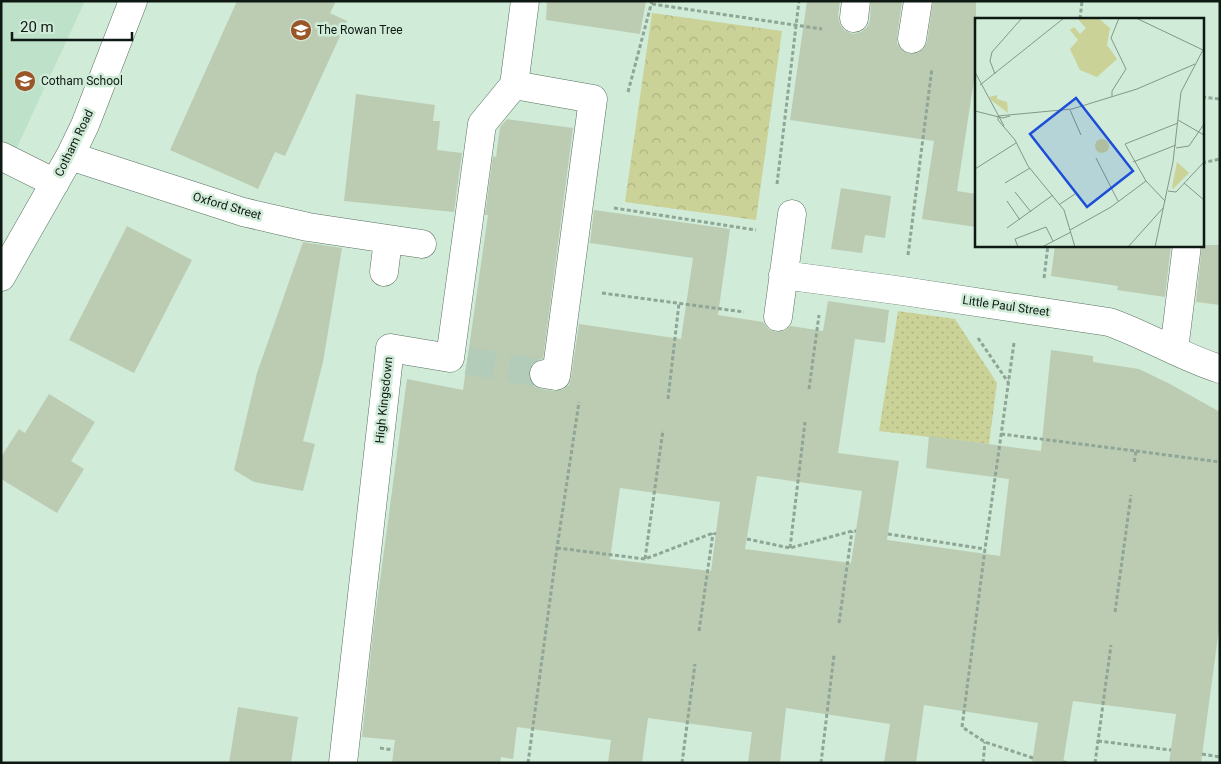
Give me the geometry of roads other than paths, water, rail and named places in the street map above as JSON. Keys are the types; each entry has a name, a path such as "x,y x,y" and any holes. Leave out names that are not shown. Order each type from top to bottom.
{"street":[{"name":"Cotham Road","path":"1,277 70,156 85,125 133,1"},
{"path":"525,1 514,85 594,99 556,376 544,374"},
{"path":"912,39 918,1"},
{"name":"High Kingsdown","path":"343,763 390,348 458,360 482,124 514,85"},
{"path":"1,156 55,183"},
{"name":"Oxford Street","path":"70,156 242,212 308,227 422,244"},
{"path":"778,317 792,214"},
{"path":"384,272 388,240"},
{"path":"1174,350 1187,246"},
{"name":"Little Paul Street","path":"783,275 1109,322 1128,328 1196,360 1220,369"}],"tunnel":[{"path":"467,361 544,374"}],"place":[{"name":"The Rowan Tree","path":"301,30"},
{"name":"Cotham School","path":"25,81"}]}
